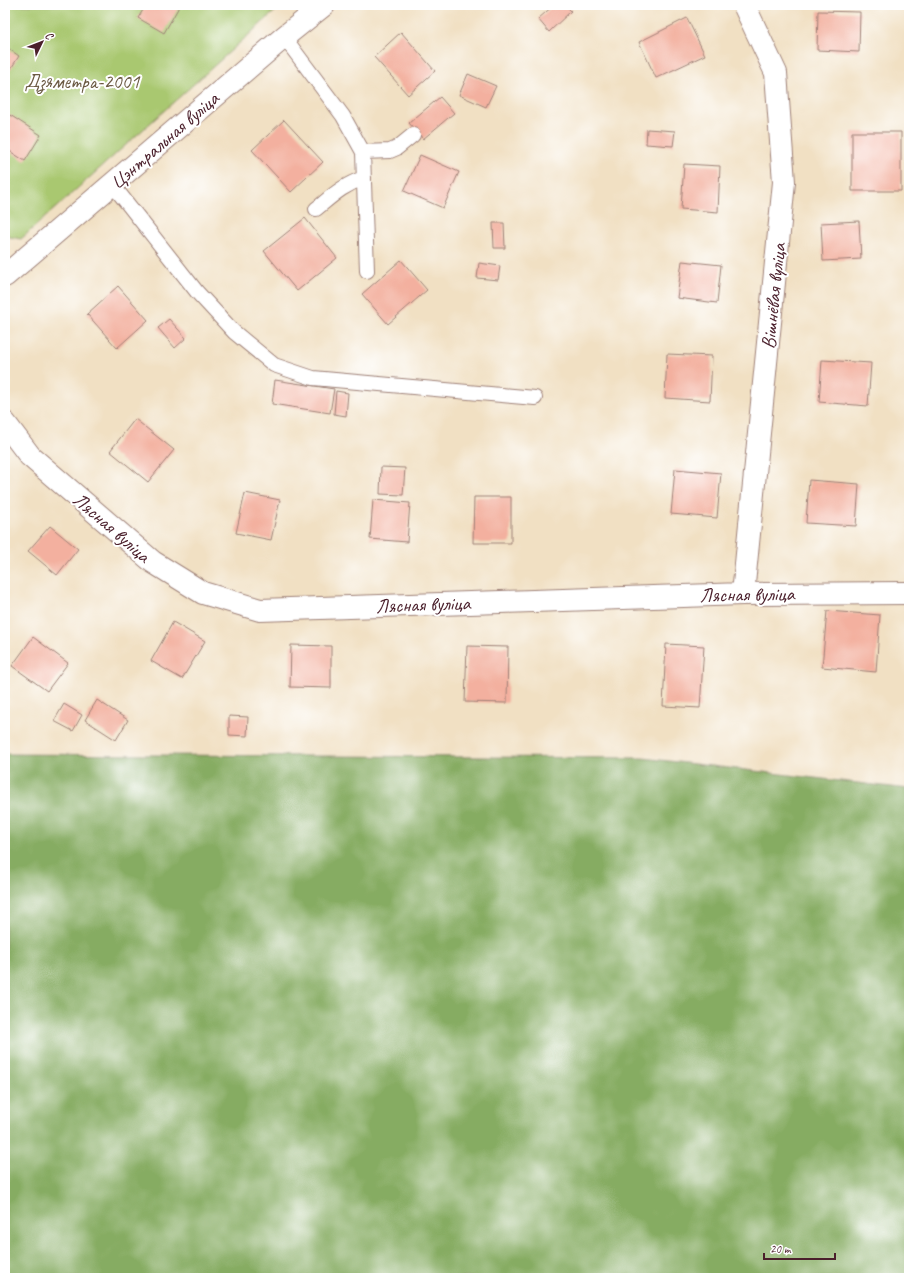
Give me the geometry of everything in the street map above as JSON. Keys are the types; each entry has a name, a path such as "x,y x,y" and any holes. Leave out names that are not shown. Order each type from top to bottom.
{"street":[{"name":"Цэнтральная вуліца","path":"5,276 284,37 324,5"},
{"name":"Вішнёвая вуліца","path":"744,5 776,73 784,182 744,594"},
{"name":"Лясная вуліца","path":"5,423 30,456 153,562 203,593 260,610 744,594 909,593"}],"lane":[{"path":"284,37 343,116 363,152 367,271"},
{"path":"363,152 390,151 397,148 413,135"},
{"path":"316,210 339,190 352,182 364,178"},
{"path":"112,184 197,292 234,332 274,365 313,378 535,398"}],"green space":[{"name":"Дзяметра-2001","path":"5,5 282,5 21,239 5,236"},
{"path":"5,754 643,758 909,789 909,1278 5,1278"}],"building":[{"path":"146,5 180,5 164,33 138,18"},
{"path":"554,5 565,5 571,11 549,32 538,19"},
{"path":"818,11 860,12 859,52 817,50"},
{"path":"687,18 705,55 656,78 639,42"},
{"path":"401,32 435,71 408,95 374,57"},
{"path":"5,46 19,56 10,70 5,67"},
{"path":"468,74 496,86 486,107 459,95"},
{"path":"440,97 454,113 423,139 409,123"},
{"path":"10,115 41,135 25,161 5,148 5,123"},
{"path":"284,120 323,162 291,192 252,150"},
{"path":"647,129 675,131 673,146 646,144"},
{"path":"852,132 901,132 901,191 852,191"},
{"path":"420,155 459,172 443,208 404,191"},
{"path":"684,164 720,166 718,212 681,209"},
{"path":"305,218 337,258 297,291 264,251"},
{"path":"859,221 861,259 823,261 821,223"},
{"path":"493,223 504,223 505,248 494,248"},
{"path":"401,260 427,290 388,324 362,294"},
{"path":"682,261 721,265 717,303 677,298"},
{"path":"479,263 500,266 498,280 477,278"},
{"path":"118,286 148,320 117,348 87,314"},
{"path":"169,319 186,338 175,348 158,328"},
{"path":"667,354 712,356 710,401 665,398"},
{"path":"822,360 871,363 868,406 819,402"},
{"path":"275,380 334,389 330,413 272,404"},
{"path":"336,391 348,393 346,416 334,414"},
{"path":"135,419 174,450 148,482 110,451"},
{"path":"381,467 405,468 403,495 380,494"},
{"path":"675,469 721,473 717,518 671,514"},
{"path":"809,480 859,484 856,526 806,523"},
{"path":"245,493 280,500 271,540 236,533"},
{"path":"474,497 511,497 511,543 473,543"},
{"path":"373,500 410,503 407,542 370,539"},
{"path":"50,526 78,549 57,575 28,551"},
{"path":"827,611 880,615 876,672 822,667"},
{"path":"173,622 205,641 182,679 151,661"},
{"path":"33,637 68,663 47,691 12,666"},
{"path":"666,644 704,646 700,708 663,706"},
{"path":"291,645 331,646 331,688 290,687"},
{"path":"467,646 508,647 507,703 465,702"},
{"path":"97,700 128,720 116,740 85,720"},
{"path":"64,704 82,715 73,731 54,721"},
{"path":"229,716 248,717 247,736 229,735"}]}
